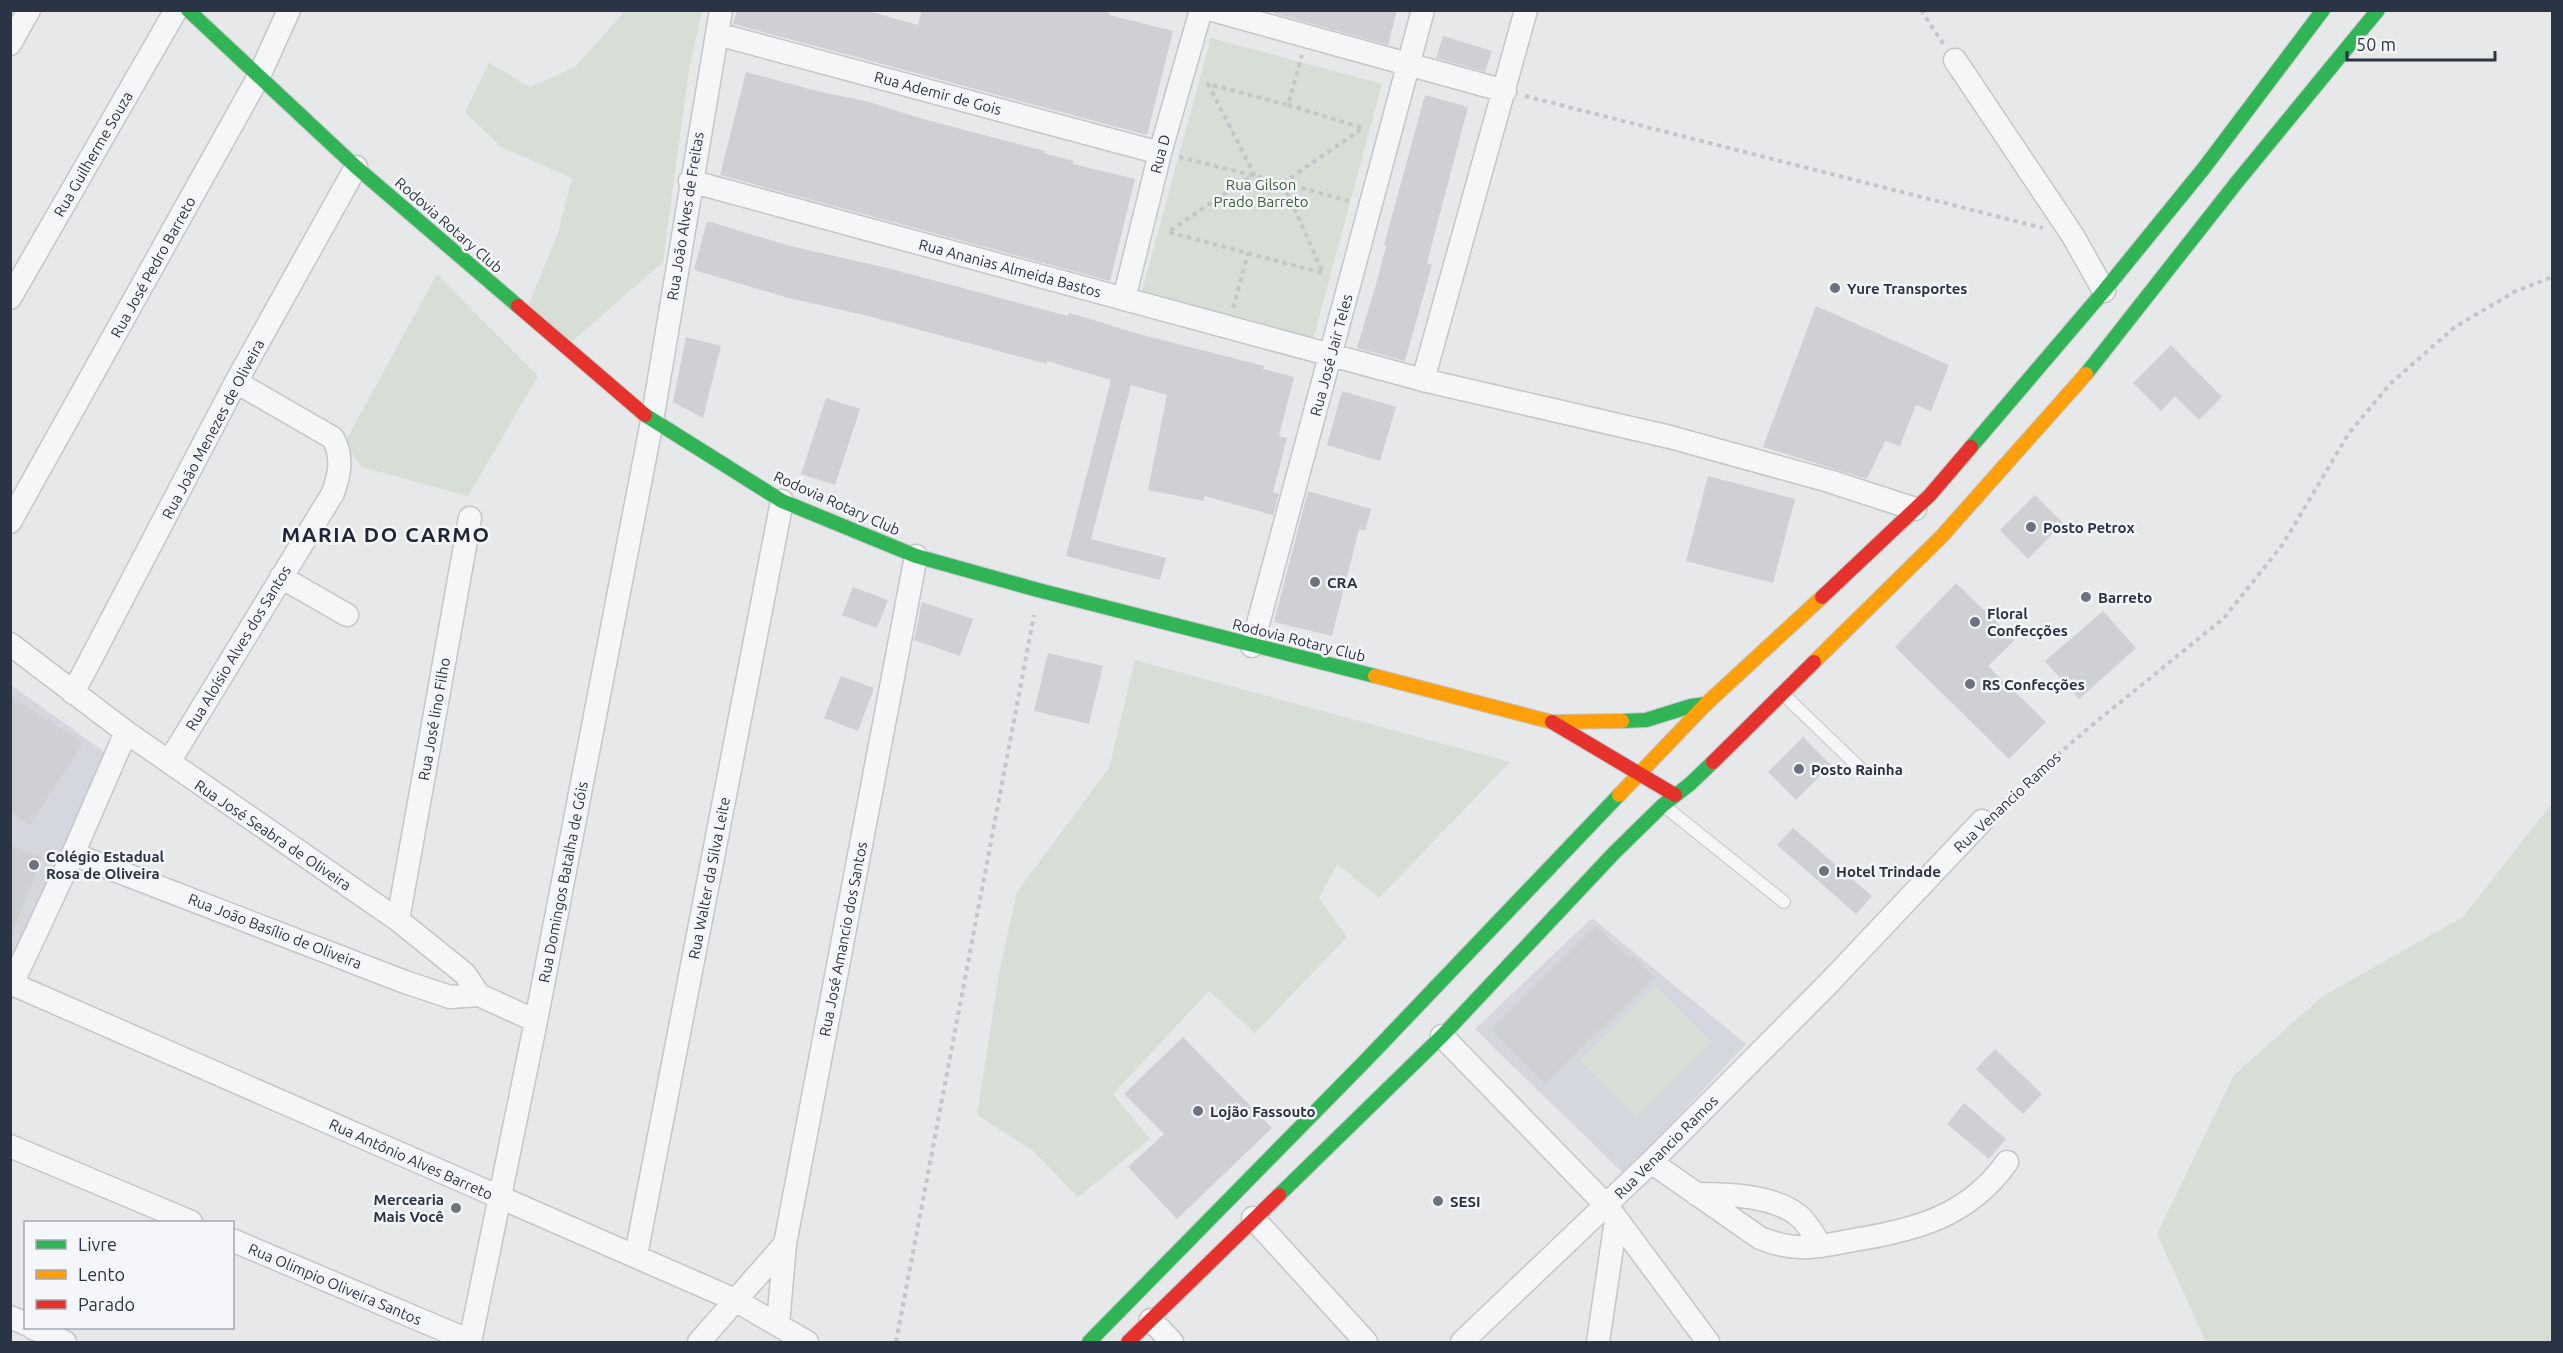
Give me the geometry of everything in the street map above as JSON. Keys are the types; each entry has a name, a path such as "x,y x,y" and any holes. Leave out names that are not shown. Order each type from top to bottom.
{"main road":[{"name":"Rodovia Rotary Club","path":"188,10 356,167 652,421 782,501 916,556 1252,646 1552,722"},
{"path":"1089,1342 1367,1059 1706,704 1786,632 1930,495 2104,291 2204,168 2323,10"},
{"path":"1128,1342 1253,1218 1397,1082 1614,853 1663,805 1690,784 1782,693 1920,543 1963,513 2080,381 2237,182 2378,10"},
{"path":"1907,516 1920,543"},
{"path":"1552,722 1646,720 1706,704"},
{"path":"1552,722 1675,795"},
{"path":"1367,1059 1397,1082"}],"street":[{"path":"10,44 28,10"},
{"name":"Rua Guilherme Souza","path":"10,298 176,10"},
{"name":"Rua José Pedro Barreto","path":"10,522 260,76 290,10"},
{"name":"Rua João Alves de Freitas","path":"652,421 690,181 721,10"},
{"name":"Rua D","path":"1124,299 1160,153 1201,10"},
{"path":"1212,10 1505,91"},
{"name":"Rua José Jair Teles","path":"1252,646 1423,10"},
{"path":"1423,380 1526,10"},
{"name":"Rua Ademir de Gois","path":"717,34 1160,153"},
{"path":"1955,60 2073,236 2104,291"},
{"name":"Rua João Menezes de Oliveira","path":"73,693 236,382 356,167"},
{"name":"Rua Ananias Almeida Bastos","path":"690,181 1423,380 1670,437 1828,481 1907,516"},
{"name":"Rua Aloísio Alves dos Santos","path":"169,762 333,493 338,477 340,462 338,448 333,438 316,426 236,382"},
{"name":"Rua Domingos Batalha de Góis","path":"470,1342 536,1022 652,421"},
{"name":"Rua Walter da Silva Leite","path":"636,1255 782,501"},
{"name":"Rua José lino Filho","path":"398,920 470,518"},
{"name":"Rua José Amancio dos Santos","path":"778,1324 785,1244 916,556"},
{"path":"281,577 347,615"},
{"name":"Rua José Seabra de Oliveira","path":"10,644 126,732 398,920 465,974 479,995 536,1022"},
{"path":"11,984 73,854 126,732"},
{"name":"Rua Venancio Ramos","path":"1462,1342 1611,1213 1651,1162 1827,985 1982,821"},
{"name":"Rua João Basílio de Oliveira","path":"73,854 405,982 450,997 479,995"},
{"name":"Rua Antônio Alves Barreto","path":"11,984 500,1198 636,1255 735,1300 807,1342"},
{"path":"1442,1036 1611,1213 1708,1342"},
{"path":"10,1146 189,1221"},
{"path":"1651,1162 1760,1238 1778,1245 1801,1249 1890,1234 1937,1220 1971,1201 1993,1182 2007,1162"},
{"path":"1695,1194 1726,1194 1779,1206 1798,1215 1821,1246"},
{"path":"1598,1342 1611,1213"},
{"path":"1253,1218 1366,1342"},
{"name":"Rua Olimpio Oliveira Santos","path":"234,1241 470,1342"},
{"path":"699,1342 785,1244"},
{"path":"10,1317 24,1323"},
{"path":"1151,1320 1172,1342"},
{"path":"35,1329 65,1342"}],"lane":[{"path":"1782,693 1863,771"},
{"path":"1663,805 1784,902"}],"path":[{"path":"1921,10 1955,60"},
{"path":"1288,105 1307,36"},
{"path":"1254,174 1208,84 1363,128 1283,183"},
{"path":"1505,91 2073,236"},
{"path":"1160,153 1254,174 1358,204"},
{"path":"1254,174 1168,232 1323,273 1283,183"},
{"path":"1228,328 1248,253"},
{"name":"Rua Venancio Ramos","path":"1982,821 2091,726 2224,618 2283,544 2349,433 2391,383 2455,327 2514,292 2553,277"},
{"path":"896,1342 1038,590"}],"shaded area":[{"name":"Colégio Estadual Rosa de Oliveira","path":"11,685 106,753 11,976"},
{"path":"1592,918 1746,1044 1624,1174 1475,1029"}],"green space":[{"path":"625,11 702,11 689,69 663,262 569,344 529,304 558,233 572,178 501,147 465,112 489,63 530,87 575,67"},
{"name":"Rua Gilson Prado Barreto","path":"1211,38 1382,84 1311,347 1139,301"},
{"path":"437,274 538,376 468,496 362,467 344,444"},
{"path":"1135,660 1510,762 1379,898 1337,864 1319,898 1347,937 1255,1033 1209,991 1113,1094 1150,1139 1078,1197 1033,1151 977,1115 999,974 1017,892 1109,768"},
{"path":"2552,803 2552,1342 2206,1342 2157,1234 2234,1075 2323,996 2463,917"},
{"path":"1656,986 1712,1042 1637,1117 1580,1061"}],"building":[{"path":"737,10 864,10 918,25 922,10 1101,10 1110,13 1109,15 1173,31 1147,135 733,24"},
{"path":"1274,10 1397,10 1388,45 1273,13"},
{"path":"1443,36 1492,51 1485,72 1436,58"},
{"path":"746,72 821,92 866,101 916,117 1045,151 1044,153 1073,161 1073,164 1135,179 1110,281 720,175"},
{"path":"1425,95 1468,107 1427,263 1432,265 1405,361 1357,348 1379,274 1386,246 1384,245"},
{"path":"707,221 790,246 887,268 1068,316 1069,313 1135,333 1264,366 1263,369 1294,377 1279,436 1287,438 1273,492 1279,494 1273,515 1204,496 1204,501 1148,490 1167,395 1131,385 1091,539 1166,558 1160,580 1066,556 1111,380 1047,361 1047,364 864,315 789,298 694,270"},
{"path":"1816,306 1949,365 1931,411 1916,405 1900,446 1885,441 1867,479 1763,447"},
{"path":"686,337 721,346 703,418 673,402"},
{"path":"2171,345 2222,397 2199,420 2175,396 2161,411 2133,383"},
{"path":"1342,391 1396,407 1380,461 1327,445"},
{"path":"826,398 860,409 835,485 801,474"},
{"path":"1708,476 1795,499 1773,583 1686,561"},
{"name":"CRA","path":"1308,491 1371,509 1365,531 1359,529 1332,636 1274,622"},
{"name":"Posto Petrox","path":"2035,495 2063,523 2028,559 2000,530"},
{"name":"RS Confecções","path":"1956,583 2015,640 1988,666 2046,722 2009,759 1895,647"},
{"path":"853,587 888,600 877,628 842,615"},
{"path":"922,602 973,619 960,656 914,640"},
{"path":"2103,611 2136,648 2079,699 2045,661"},
{"path":"1048,653 1103,666 1089,724 1034,711"},
{"path":"841,676 874,688 858,731 824,718"},
{"path":"10,696 83,743 30,825 10,812"},
{"name":"Posto Rainha","path":"1803,737 1831,765 1796,800 1768,772"},
{"name":"Hotel Trindade","path":"1793,828 1872,896 1856,914 1777,845"},
{"path":"10,845 42,857 12,935 10,935"},
{"path":"1596,926 1629,959 1633,956 1654,977 1545,1084 1491,1030"},
{"name":"Lojão Fassouto","path":"1183,1037 1272,1128 1177,1219 1128,1167 1164,1134 1124,1094"},
{"path":"1995,1049 2042,1094 2023,1114 1976,1069"},
{"path":"1964,1103 2006,1139 1989,1159 1947,1124"}],"traffic: fast":[{"path":"188,10 356,167 518,306"},
{"path":"1971,447 2104,291 2204,168 2323,10"},
{"path":"2086,374 2237,182 2378,10"},
{"path":"645,415 782,501 916,556 1038,590 1375,676"},
{"path":"1622,721 1646,720 1691,706 1706,704"},
{"path":"1279,1195 1442,1036 1614,853 1663,805 1713,762"},
{"path":"1089,1342 1367,1059 1619,795"}],"traffic: slow":[{"path":"1814,662 1942,536 2086,374"},
{"path":"1619,795 1706,704 1822,597"},
{"path":"1375,676 1552,722 1622,721"}],"traffic: jam":[{"path":"518,306 645,415"},
{"path":"1822,597 1930,495 1971,447"},
{"path":"1713,762 1814,662"},
{"path":"1552,722 1675,795"},
{"path":"1128,1342 1279,1195"}],"place":[{"name":"Yure Transportes","path":"1835,288"},
{"name":"Posto Petrox","path":"2031,527"},
{"name":"CRA","path":"1315,582"},
{"name":"Barreto","path":"2086,597"},
{"name":"Floral Confecções","path":"1975,622"},
{"name":"RS Confecções","path":"1970,684"},
{"name":"Posto Rainha","path":"1799,769"},
{"name":"Colégio Estadual Rosa de Oliveira","path":"34,865"},
{"name":"Hotel Trindade","path":"1824,871"},
{"name":"Lojão Fassouto","path":"1198,1111"},
{"name":"SESI","path":"1438,1201"},
{"name":"Mercearia Mais Você","path":"456,1208"}],"district":[{"name":"MARIA DO CARMO","path":"386,534"}]}
